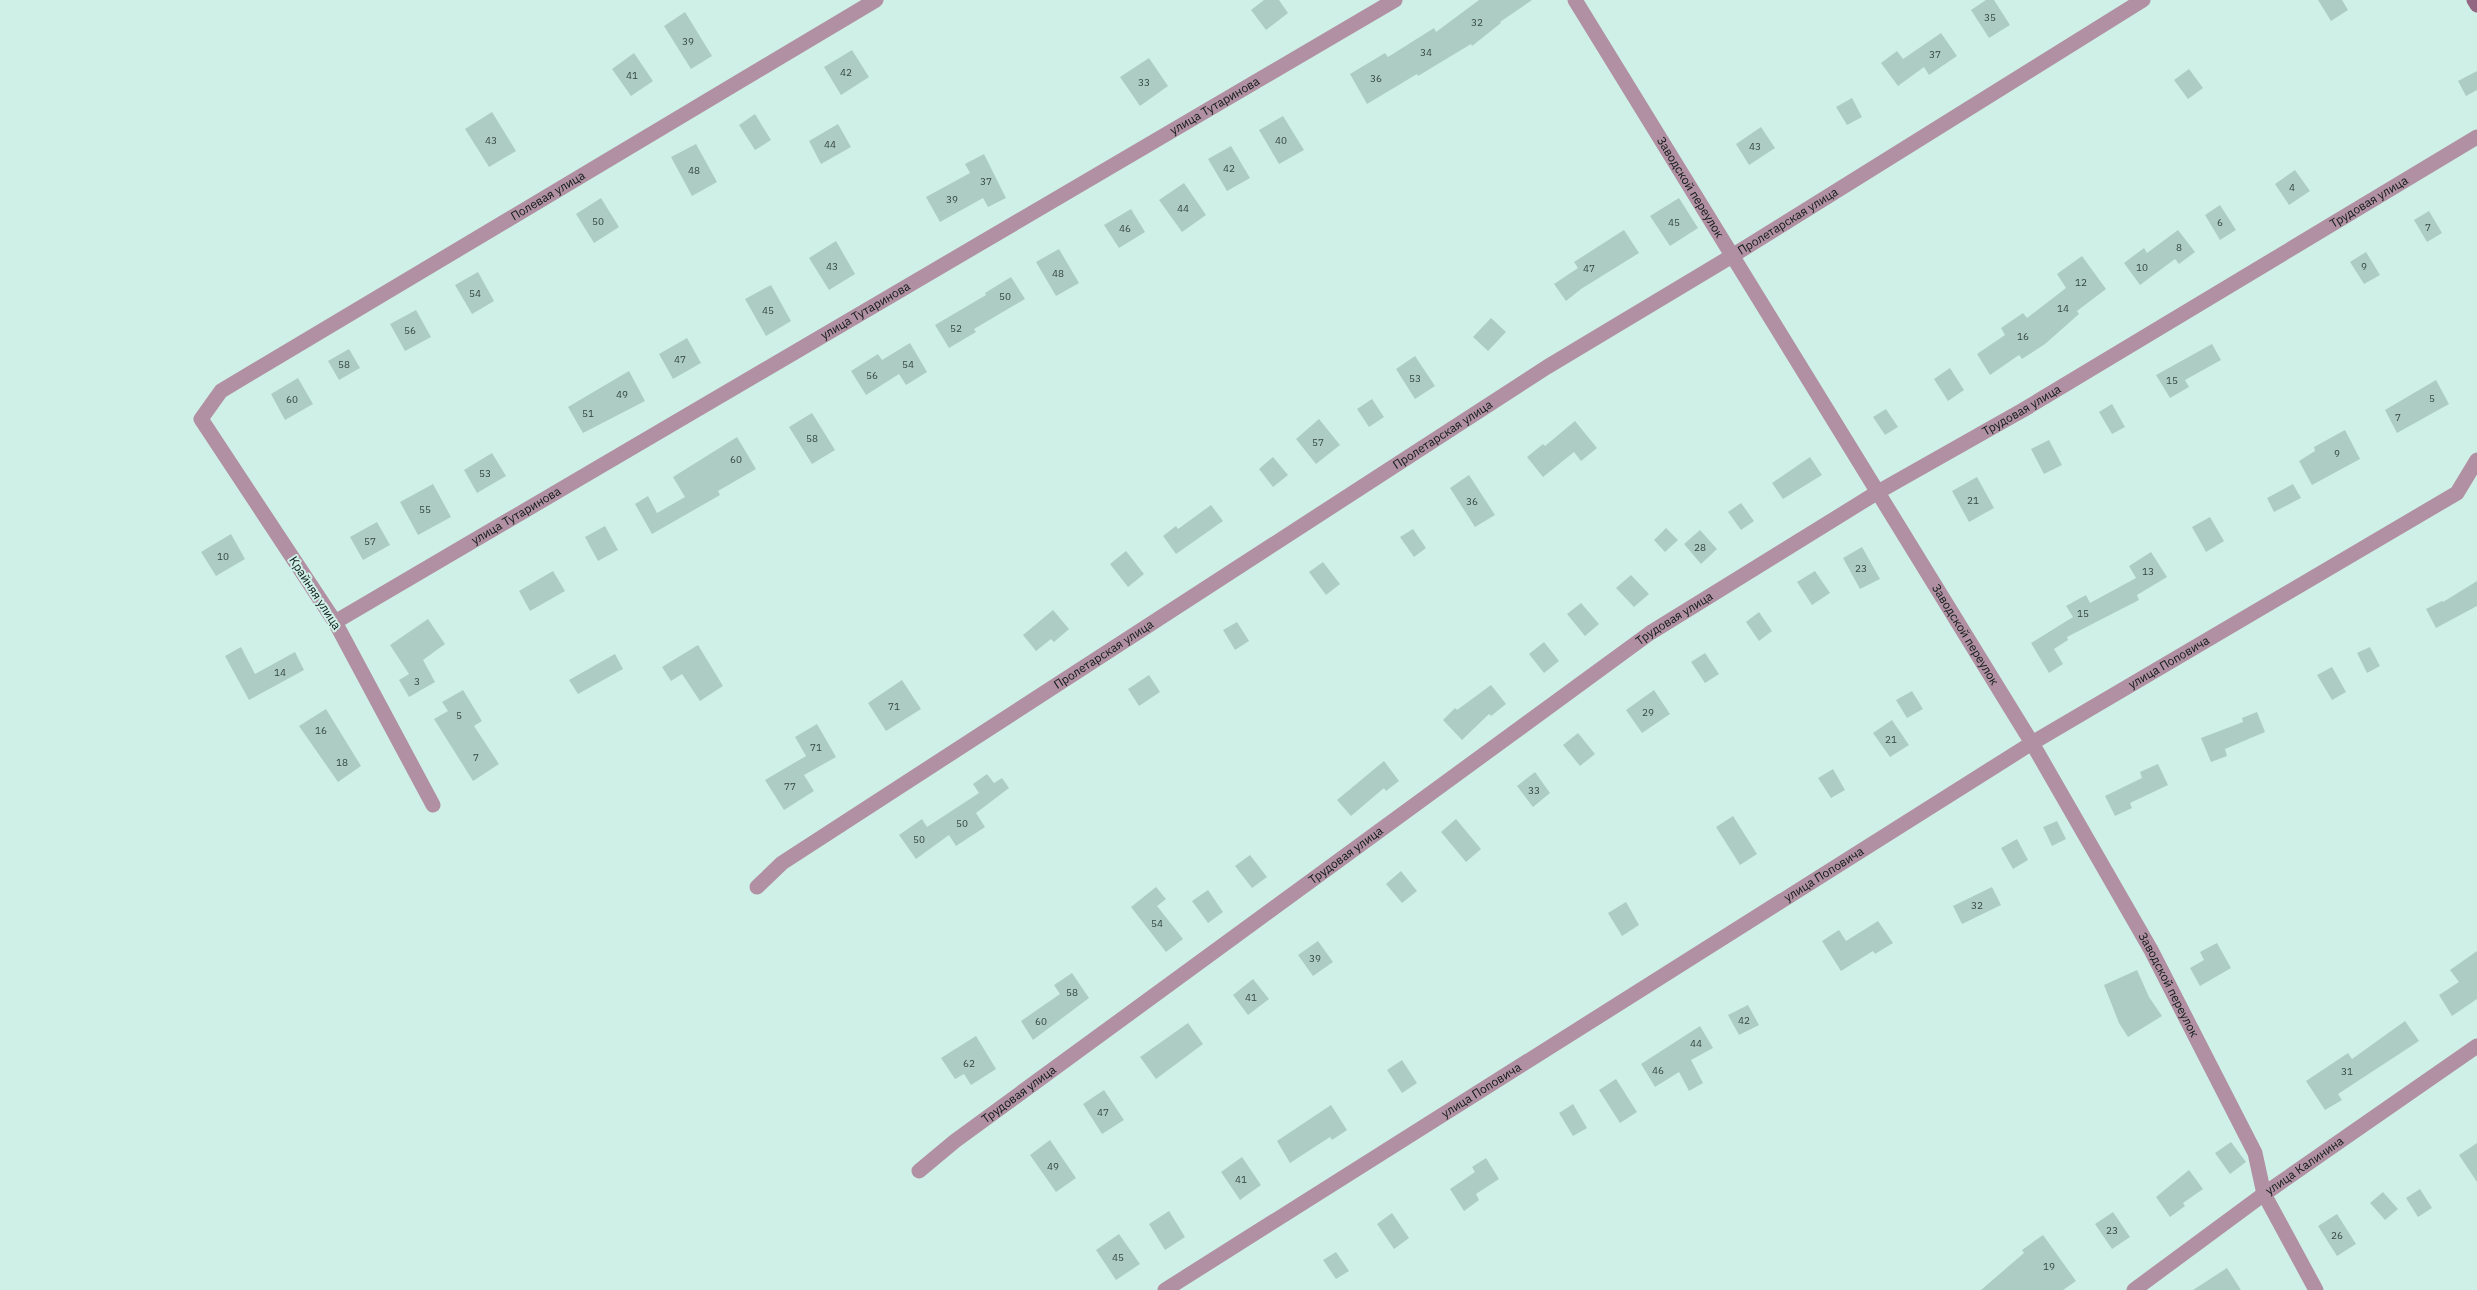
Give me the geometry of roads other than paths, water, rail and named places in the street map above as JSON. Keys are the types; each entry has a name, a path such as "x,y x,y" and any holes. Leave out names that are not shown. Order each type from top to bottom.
{"street":[{"name":"Полевая улица","path":"221,391 876,0"},
{"name":"улица Тутаринова","path":"335,622 1395,0"},
{"name":"Заводской переулок","path":"1574,0 2032,743 2151,950 2255,1153 2264,1194 2316,1290"},
{"name":"Пролетарская улица","path":"757,887 782,863 1539,372 1732,256 2143,0"},
{"path":"2474,0 2477,5"},
{"name":"Трудовая улица","path":"919,1171 955,1141 1650,632 1878,492 2023,410 2477,137"},
{"name":"Крайняя улица","path":"221,391 200,419 335,622 434,805"},
{"name":"улица Поповича","path":"1165,1290 2032,743 2457,493 2477,460"},
{"name":"улица Калинина","path":"2134,1290 2264,1194 2477,1046"}]}
